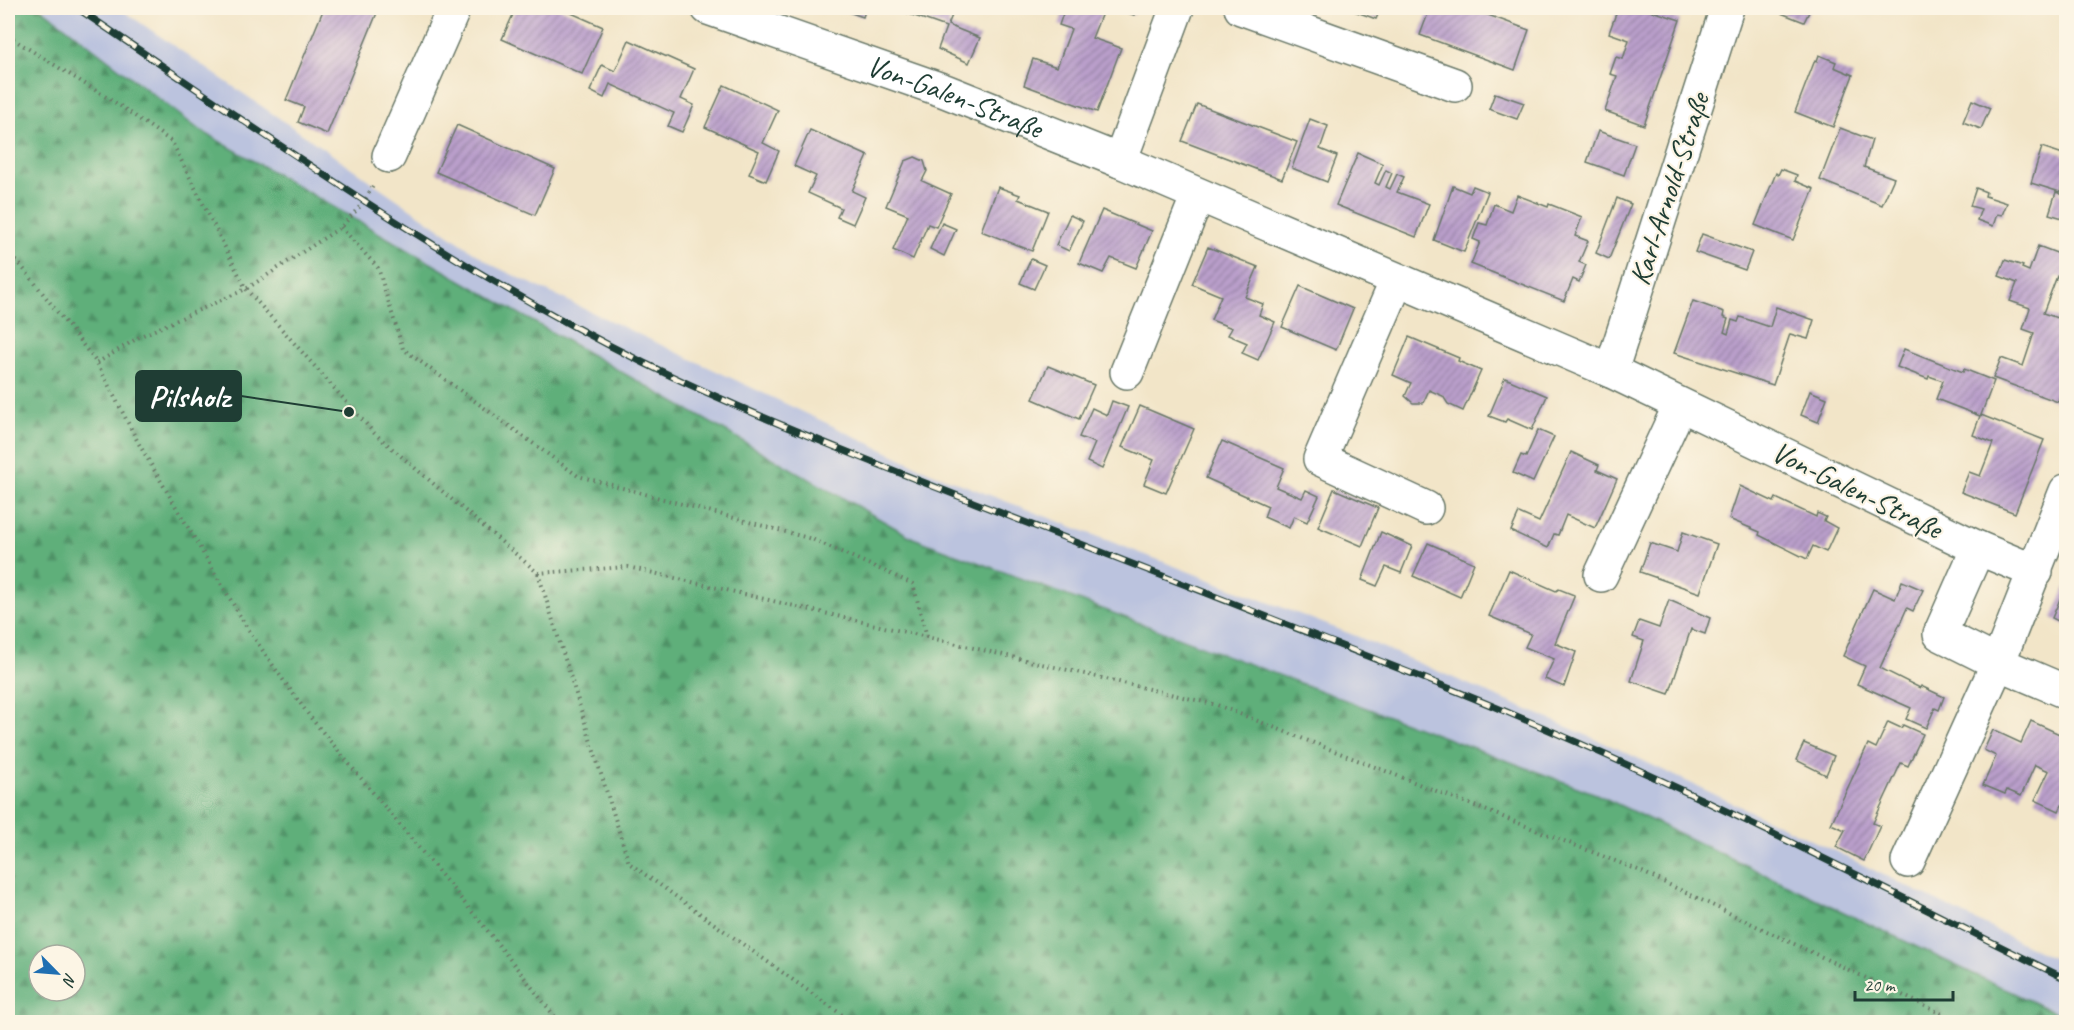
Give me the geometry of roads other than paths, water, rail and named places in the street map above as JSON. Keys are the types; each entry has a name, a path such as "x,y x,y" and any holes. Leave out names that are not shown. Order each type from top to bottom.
{"street":[{"path":"389,156 454,8"},
{"name":"Von-Galen-Straße","path":"708,8 945,90 1120,161 1611,371 1978,548 2036,572"},
{"path":"1120,161 1177,8"},
{"path":"1241,8 1455,85"},
{"name":"Karl-Arnold-Straße","path":"1611,371 1727,8"},
{"path":"1127,372 1198,195"},
{"path":"1397,280 1320,459 1426,508"},
{"path":"1601,575 1680,405"},
{"path":"1908,861 1998,663 2067,491"},
{"path":"1978,548 1940,634 1998,663 2067,692"}],"railway":[{"path":"77,8 285,149 425,240 497,283 644,363 848,452 1441,685 1600,752 2066,979"}],"place":[{"name":"Pilsholz","path":"349,412"}]}
